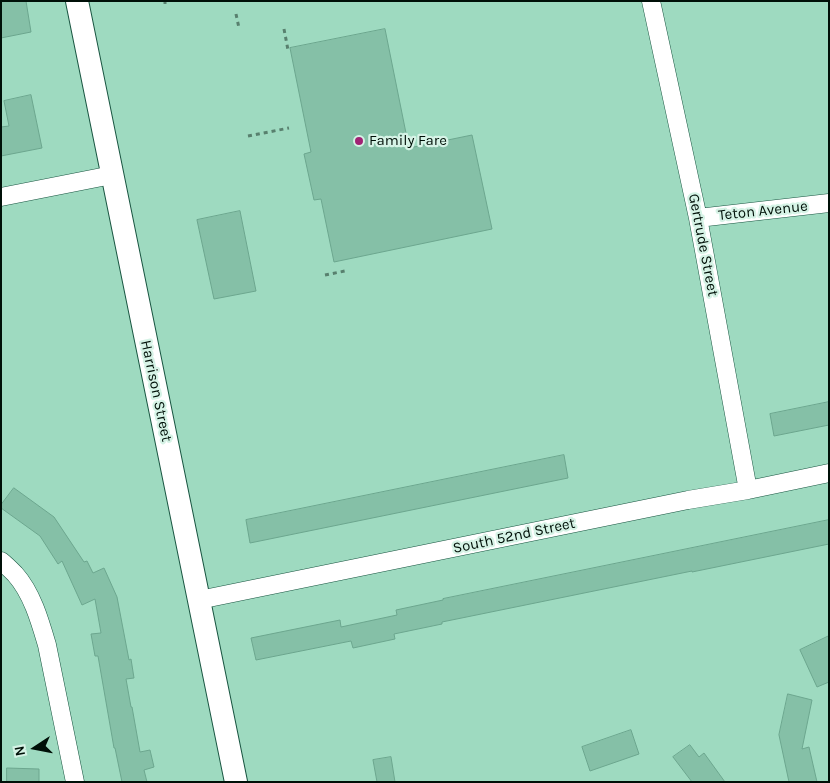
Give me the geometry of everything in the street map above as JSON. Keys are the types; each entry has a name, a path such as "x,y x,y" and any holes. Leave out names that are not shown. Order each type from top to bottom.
{"main road":[{"name":"Harrison Street","path":"77,1 236,782"}],"street":[{"name":"Gertrude Street","path":"651,1 698,218 748,490"},
{"path":"1,197 112,175"},
{"name":"Teton Avenue","path":"698,218 829,203"},
{"name":"South 52nd Street","path":"199,600 829,473"},
{"path":"1,561 16,575 28,593 41,623 75,782"}],"path":[{"path":"236,14 239,28"},
{"path":"284,29 288,50"},
{"path":"248,136 289,128"},
{"path":"325,275 345,271"}],"building":[{"path":"1,1 26,1 31,32 1,38"},
{"name":"Family Fare","path":"385,29 409,148 472,135 492,229 334,262 321,199 314,200 304,154 311,152 290,48"},
{"path":"31,95 42,148 1,156 1,127 9,126 4,101"},
{"path":"240,211 256,291 214,299 197,220"},
{"path":"829,402 829,425 774,436 770,414"},
{"path":"564,455 568,478 250,543 246,520"},
{"path":"14,488 54,517 84,562 87,561 93,573 104,568 117,597 129,660 131,659 134,678 126,679 140,752 150,750 154,767 144,770 147,782 122,782 98,656 95,656 91,634 101,633 95,599 82,605 62,561 58,564 40,536 1,508 1,505"},
{"path":"829,520 829,544 442,622 442,624 394,634 395,639 353,648 351,641 256,660 251,638 340,620 341,627 397,615 396,610 443,599"},
{"path":"829,636 829,682 817,687 800,650"},
{"path":"788,694 812,700 802,749 809,747 817,782 789,782 779,735"},
{"path":"631,730 639,754 590,771 582,747"},
{"path":"690,745 699,757 704,753 725,782 692,782 673,757"},
{"path":"391,757 395,782 377,782 373,760"},
{"path":"7,768 39,769 39,782 7,782"}],"place":[{"name":"Family Fare","path":"359,141"}]}
